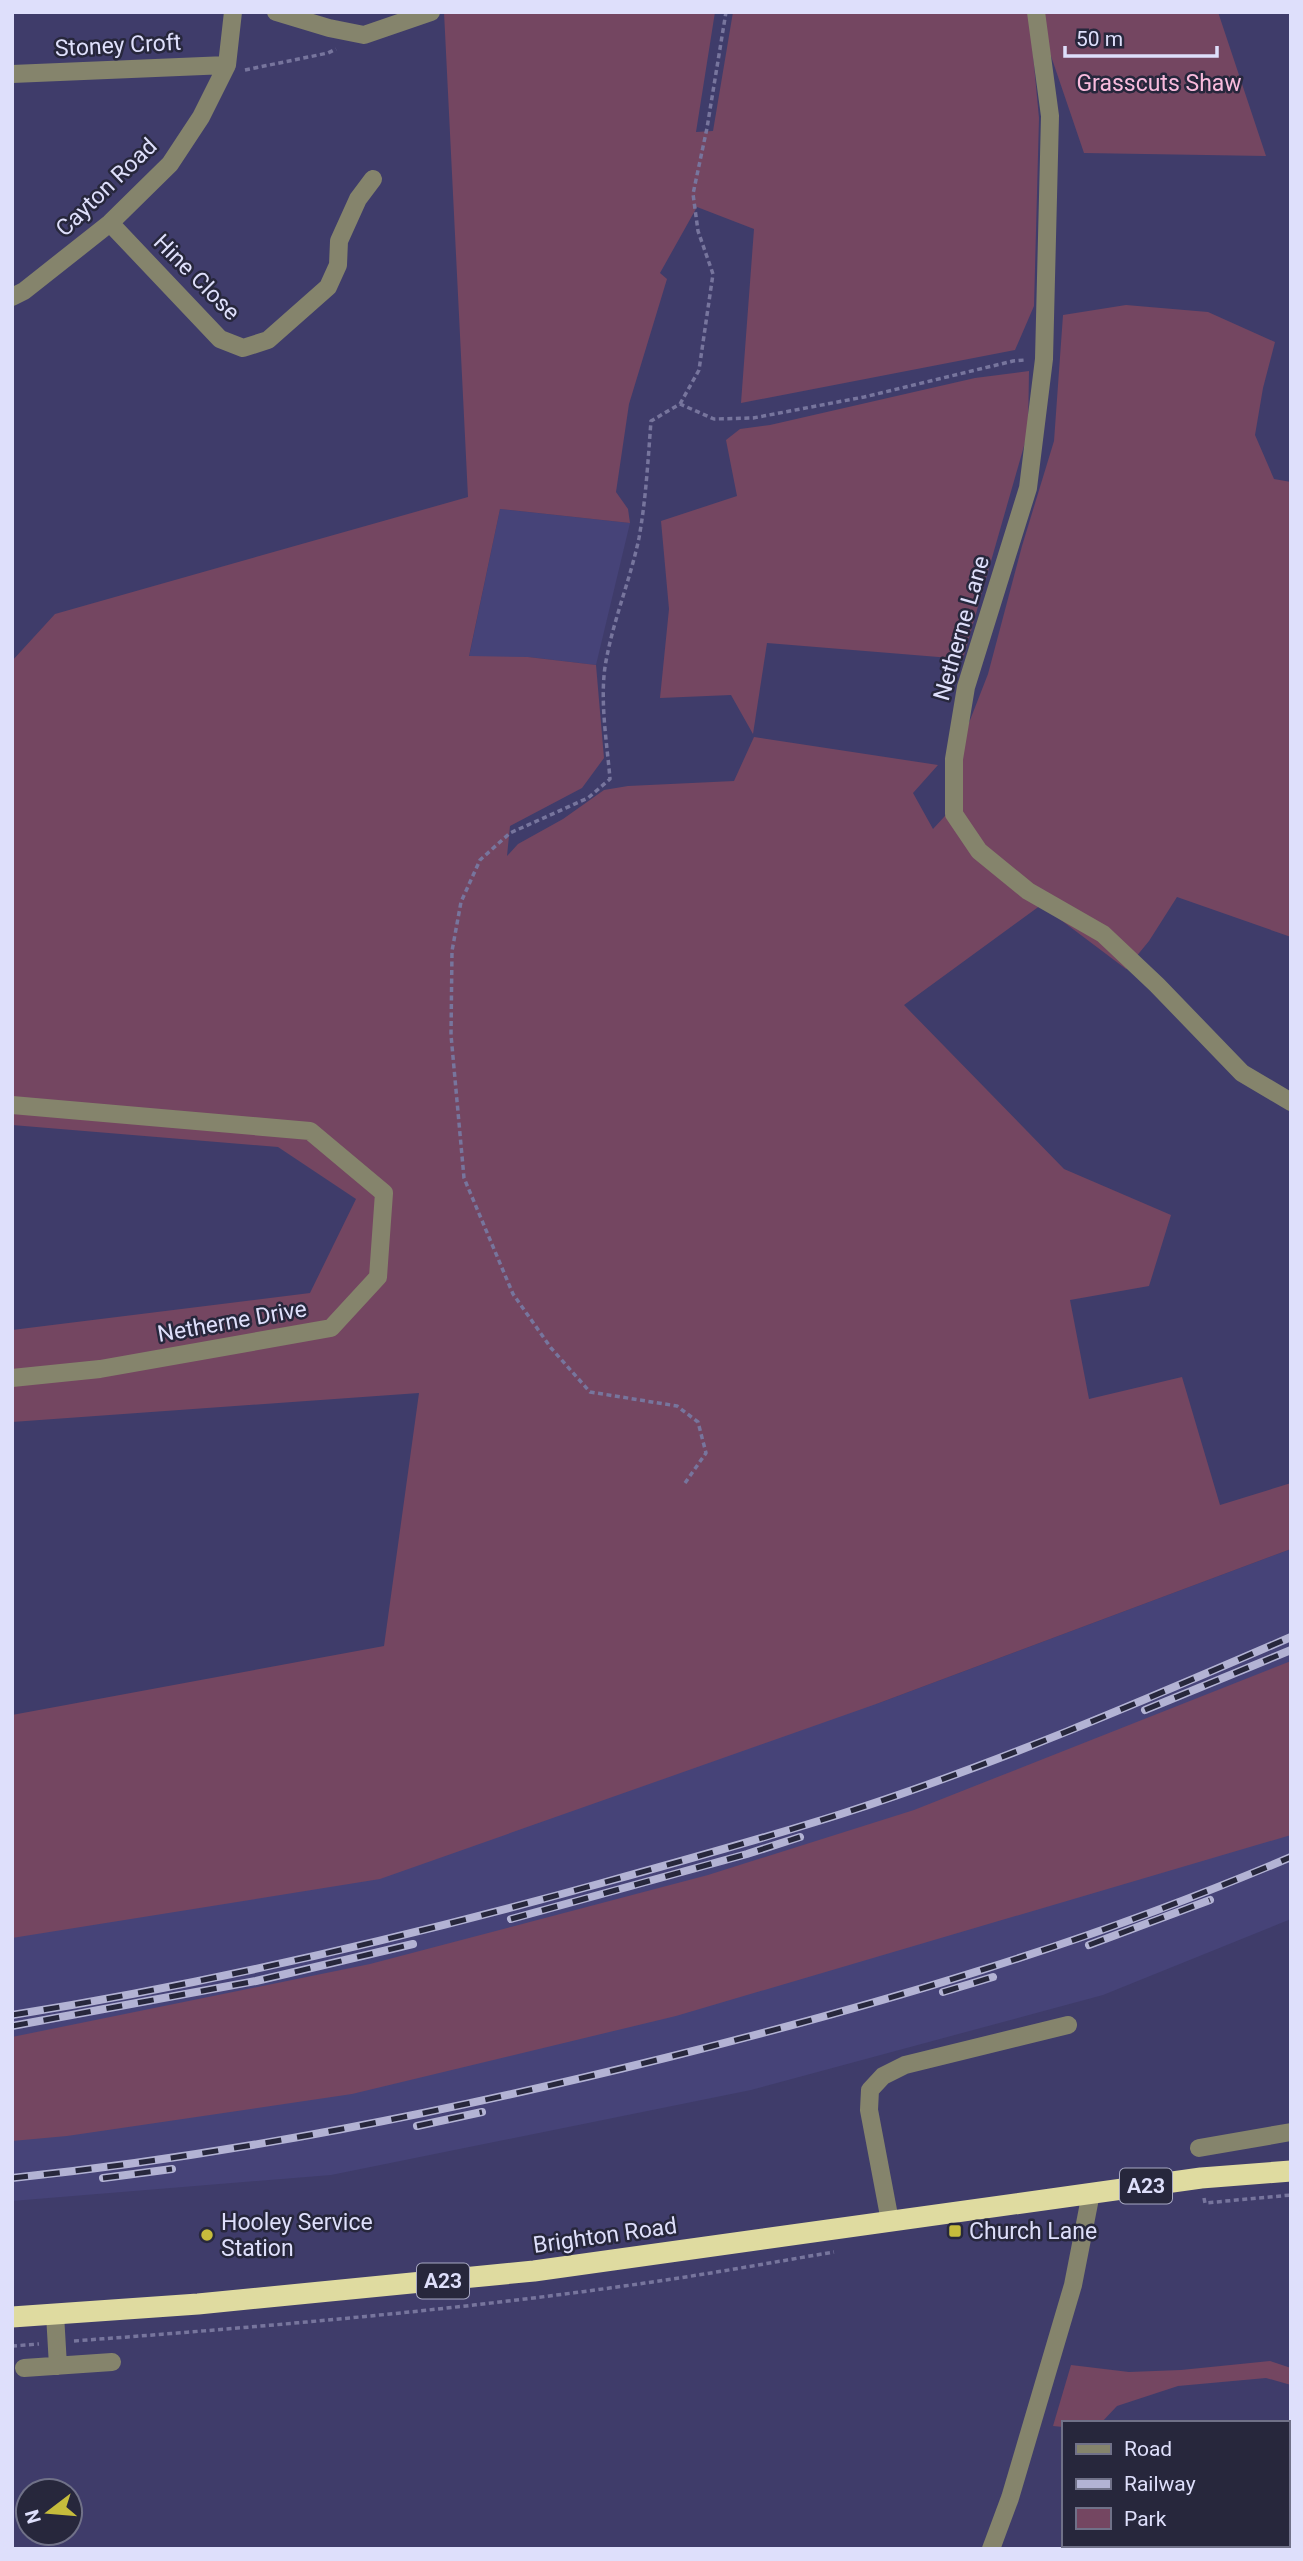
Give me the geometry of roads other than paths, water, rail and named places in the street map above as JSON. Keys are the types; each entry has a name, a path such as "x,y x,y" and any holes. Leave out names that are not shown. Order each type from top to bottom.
{"highway":[{"name":"Brighton Road","path":"1201,2178 1291,2156"},
{"name":"Brighton Road","path":"12,2317 254,2299 534,2271 1201,2178 1291,2171"}],"street":[{"name":"Cayton Road","path":"12,297 24,291 110,223 170,164 201,117 224,69 233,12"},
{"path":"276,12 328,28 364,35 431,12"},
{"name":"Netherne Lane","path":"1036,12 1050,116 1044,359 1028,488 966,687 954,758 954,814 979,851 1028,891 1102,934 1157,985 1242,1073 1291,1102"},
{"name":"Stoney Croft","path":"12,74 224,69"},
{"name":"Hine Close","path":"110,223 220,339 243,348 268,340 328,288 338,265 339,241 358,199 373,180"},
{"name":"Netherne Drive","path":"12,1105 310,1131 384,1192 378,1277 331,1328 100,1369 12,1378"},
{"path":"890,2221 869,2110 870,2090 883,2076 905,2066 1068,2025"},
{"path":"1199,2148 1291,2132"},
{"path":"991,2549 1010,2498 1073,2285 1091,2193"},
{"path":"55,2314 58,2366"},
{"path":"24,2368 112,2362"}],"railway":[{"path":"12,2015 161,1988 382,1940 529,1903 782,1832 955,1775 1124,1708 1291,1637"},
{"path":"1145,1710 1291,1650"},
{"path":"511,1919 800,1837"},
{"path":"12,2178 177,2157 341,2129 503,2096 745,2038 982,1970 1138,1917 1291,1857"},
{"path":"1089,1945 1210,1900"},
{"path":"12,2026 256,1981 413,1944"},
{"path":"943,1992 993,1977"},
{"path":"417,2126 482,2112"},
{"path":"103,2178 172,2169"}],"place":[{"name":"Church Lane","path":"955,2231"},
{"name":"Hooley Service Station","path":"207,2235"}],"park label":[{"name":"Grasscuts Shaw","path":"1159,83"}]}
